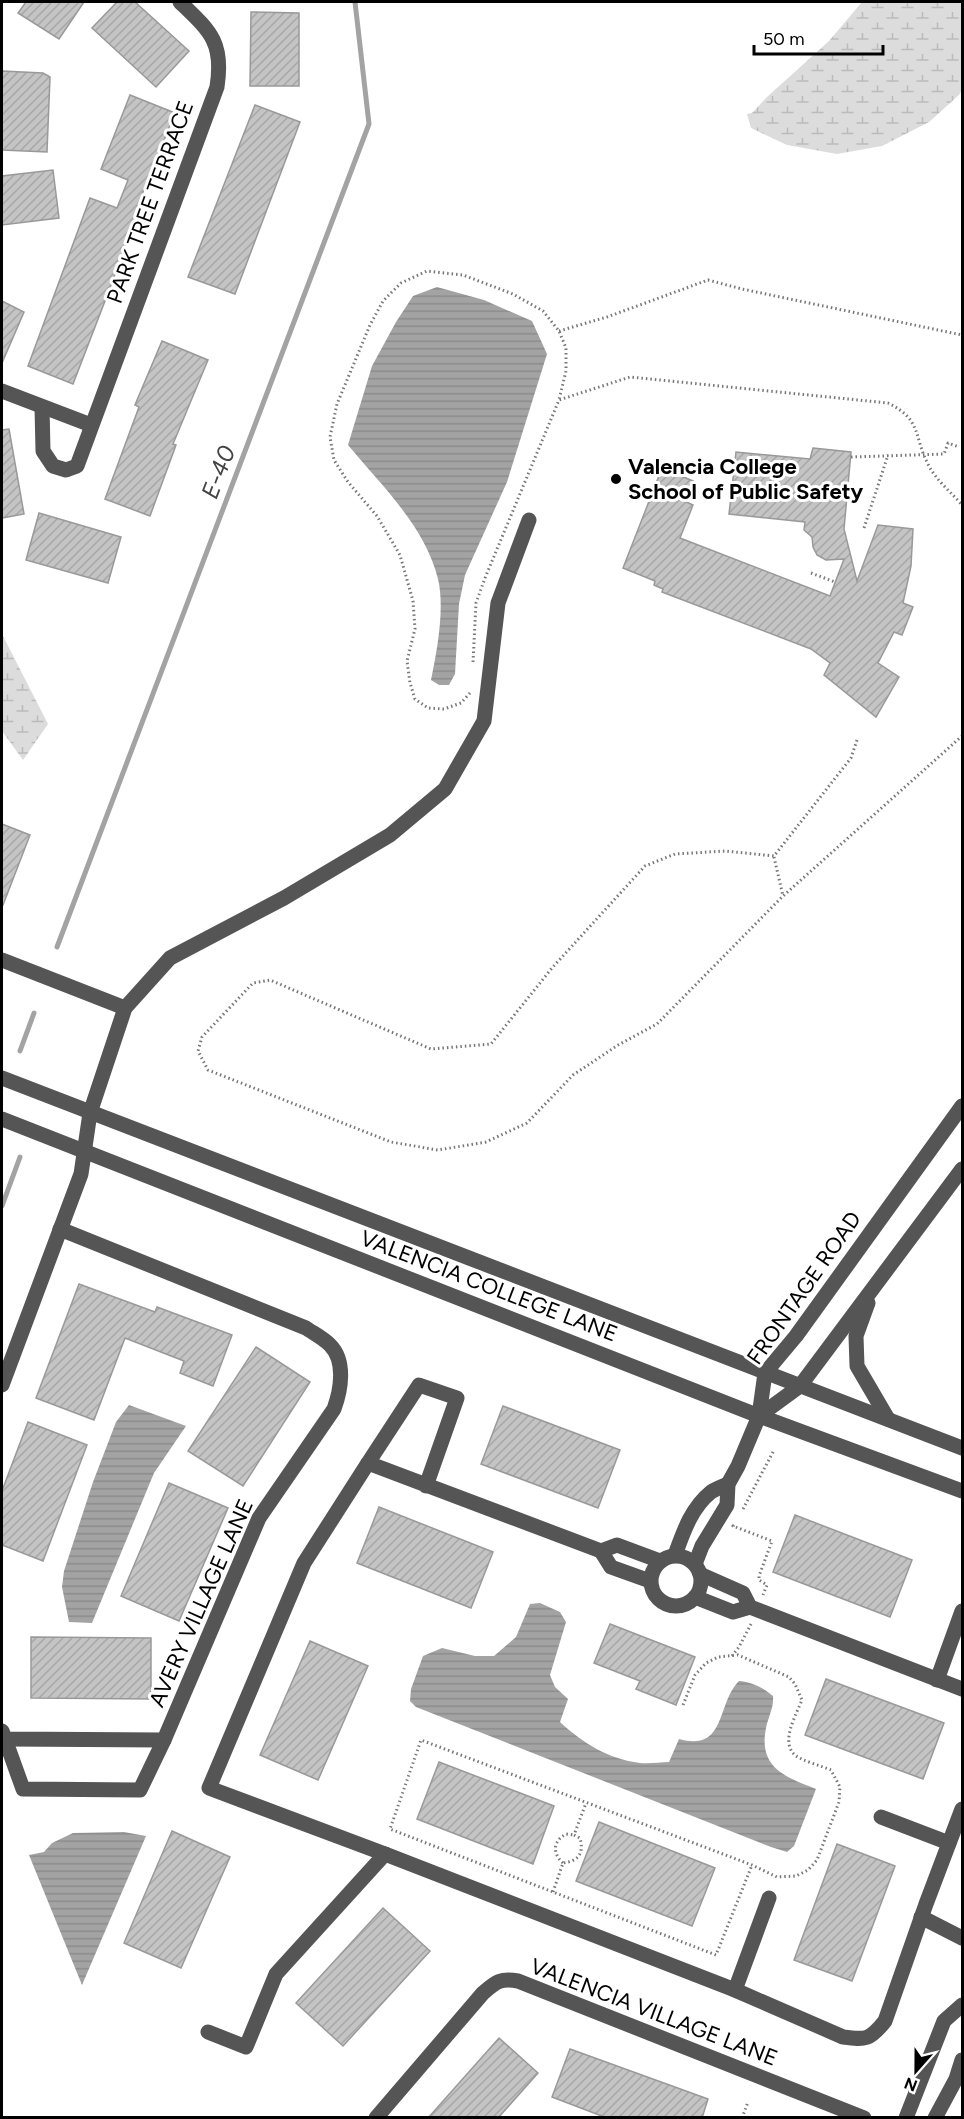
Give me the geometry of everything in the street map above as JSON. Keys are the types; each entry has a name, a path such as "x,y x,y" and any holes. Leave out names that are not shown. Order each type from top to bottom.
{"street":[{"name":"PARK TREE TERRACE","path":"42,407 43,451 53,466 66,470 77,466 217,87 219,72 216,44 205,27 180,2"},
{"path":"2,391 91,425"},
{"path":"2,1385 81,1174 90,1113 125,1008 170,958 284,897 390,835 445,789 484,721 498,603 529,520"},
{"path":"2,960 125,1008"},
{"name":"VALENCIA COLLEGE LANE","path":"2,1078 963,1448"},
{"name":"FRONTAGE ROAD","path":"728,1484 759,1416 765,1373 796,1336 963,1106"},
{"name":"VALENCIA COLLEGE LANE","path":"2,1119 759,1416 963,1491"},
{"path":"759,1416 800,1386 963,1169"},
{"name":"AVERY VILLAGE LANE","path":"3,1735 164,1740 259,1518 334,1409 340,1394 339,1362 331,1345 306,1328 60,1229"},
{"path":"873,1288 856,1336 857,1366 888,1419"},
{"path":"426,1486 457,1398 419,1385 304,1563 209,1788 735,1990 843,2037 861,2039 874,2034 885,2021 921,1917 963,1809"},
{"path":"368,1463 600,1551 611,1567 650,1581"},
{"path":"675,1556 691,1516 711,1492 728,1484 727,1505 702,1546 697,1569 701,1584 695,1597 683,1606 667,1605 655,1596 650,1581 655,1566 660,1561 683,1556 697,1569 743,1593 755,1608 963,1689"},
{"path":"600,1551 617,1545 660,1561"},
{"path":"695,1597 733,1612 755,1608"},
{"path":"937,1680 963,1611"},
{"path":"3,1735 23,1789 140,1790 164,1740"},
{"path":"881,1817 949,1843"},
{"path":"208,2032 246,2047 276,1974 385,1854"},
{"path":"735,1990 769,1898"},
{"path":"921,1917 963,1938"},
{"name":"VALENCIA VILLAGE LANE","path":"376,2118 483,1993 495,1983 505,1979 518,1982 853,2116"},
{"path":"906,2118 944,2020 963,2005"},
{"path":"935,2118 956,2079 963,2060"}],"path":[{"path":"472,683 470,693 461,703 444,709 428,708 415,699 407,661 415,629 413,601 400,555 377,516 348,482 334,460 330,437 337,404 369,326 383,300 401,283 427,271 463,275 513,294 543,311 559,331 566,348 566,371 559,400 476,603 473,671"},
{"path":"559,331 607,317 708,280 764,294 963,335"},
{"path":"559,400 630,377 888,403 900,408 910,417 929,468 963,505"},
{"path":"850,457 944,454 948,443 959,447"},
{"path":"864,528 888,456"},
{"path":"811,573 835,582"},
{"path":"774,856 725,851 675,854 645,866 552,968 491,1044 431,1049 270,981 253,982 202,1037 198,1051 208,1070 391,1142 438,1150 486,1142 527,1123 573,1075 618,1045 657,1024 783,896 963,736"},
{"path":"774,856 851,758 857,740"},
{"path":"774,856 783,896"},
{"path":"732,1656 739,1647 767,1585 759,1580 759,1576 772,1541 733,1526 774,1450"},
{"path":"683,1705 695,1675 706,1663 718,1657 738,1655 789,1677 795,1683 802,1700 789,1735 790,1746 795,1755 831,1770 840,1787 839,1802 817,1860 808,1870 796,1876 777,1877 752,1865 421,1740 390,1829 716,1954 752,1865"},
{"path":"574,1835 586,1802"},
{"path":"566,1834 580,1838 582,1847 580,1855 576,1860 563,1863 556,1854 557,1841 566,1834"},
{"path":"552,1892 563,1863"},
{"path":"742,2118 748,2102"}],"green space":[{"path":"862,2 962,2 962,90 959,95 929,122 882,146 837,154 787,145 751,128 747,114 752,113 829,41"},
{"path":"2,634 48,724 23,760 2,731"}],"shaded area":[{"path":"437,287 484,300 532,321 547,354 507,482 465,575 459,604 455,674 449,685 439,685 431,680 438,643 441,603 438,579 432,560 413,524 348,445 372,366 396,322 413,296"},
{"path":"129,1405 186,1426 154,1473 92,1623 69,1622 62,1587 64,1571 93,1482 116,1422"},
{"path":"540,1603 560,1612 566,1622 550,1675 555,1687 568,1699 560,1722 587,1743 617,1758 640,1763 669,1762 679,1739 694,1741 705,1739 713,1732 739,1681 758,1686 773,1696 765,1742 770,1762 785,1775 816,1789 794,1846 787,1852 771,1847 416,1707 410,1701 411,1689 423,1656 442,1648 475,1656 494,1656 516,1637 530,1604"},
{"path":"124,1832 146,1836 82,1985 29,1855 44,1852 52,1843 73,1833"}],"building":[{"path":"26,2 84,2 59,39 18,13"},
{"path":"117,2 135,2 189,51 156,87 92,28"},
{"path":"251,12 299,13 299,86 250,86"},
{"path":"2,71 43,73 50,77 47,152 2,150"},
{"path":"130,95 175,113 137,207 139,208 73,384 28,366 90,198 117,208 128,180 101,169"},
{"path":"255,105 300,122 235,294 188,277"},
{"path":"53,170 59,218 2,225 2,176"},
{"path":"2,301 24,312 2,363"},
{"path":"162,341 208,360 173,444 176,445 150,516 105,499 139,407 135,405"},
{"path":"9,429 24,514 2,518 2,430"},
{"path":"813,448 851,452 844,529 857,581 878,525 913,529 911,566 903,603 913,607 902,635 894,632 878,663 899,677 876,717 824,675 830,663 811,649 662,592 663,589 654,585 655,581 623,568 662,468 693,481 684,501 693,505 680,538 830,596 844,559 826,560 817,555 812,537 804,530 805,522 729,514 736,452 810,459"},
{"path":"39,513 121,537 108,583 26,560"},
{"path":"2,824 30,835 3,905 2,905"},
{"path":"79,1284 155,1312 157,1307 232,1335 213,1386 180,1373 184,1361 125,1338 94,1420 36,1398"},
{"path":"256,1347 310,1382 243,1486 188,1451"},
{"path":"503,1406 620,1450 598,1508 481,1464"},
{"path":"28,1422 87,1445 43,1561 2,1545 2,1491"},
{"path":"169,1483 228,1508 179,1621 121,1596"},
{"path":"379,1507 493,1552 471,1608 357,1563"},
{"path":"795,1515 912,1560 890,1617 773,1572"},
{"path":"610,1624 695,1657 676,1705 636,1689 640,1681 594,1663"},
{"path":"31,1637 151,1638 151,1699 31,1698"},
{"path":"310,1641 368,1666 318,1780 260,1755"},
{"path":"826,1679 944,1723 923,1779 805,1735"},
{"path":"439,1762 554,1806 533,1864 417,1819"},
{"path":"599,1822 715,1868 692,1926 576,1881"},
{"path":"172,1831 230,1857 181,1968 124,1943"},
{"path":"837,1844 895,1866 852,1981 794,1960"},
{"path":"383,1908 430,1951 343,2046 296,2003"},
{"path":"499,2038 538,2073 498,2118 428,2118"},
{"path":"570,2049 708,2099 702,2118 607,2118 552,2097"}],"waterway":[{"name":"E-40","path":"57,947 369,124 355,2"},
{"name":"E-40","path":"20,1051 34,1013"},
{"name":"E-40","path":"2,1206 20,1157"}],"place":[{"name":"Valencia College School of Public Safety","path":"616,479"}]}
